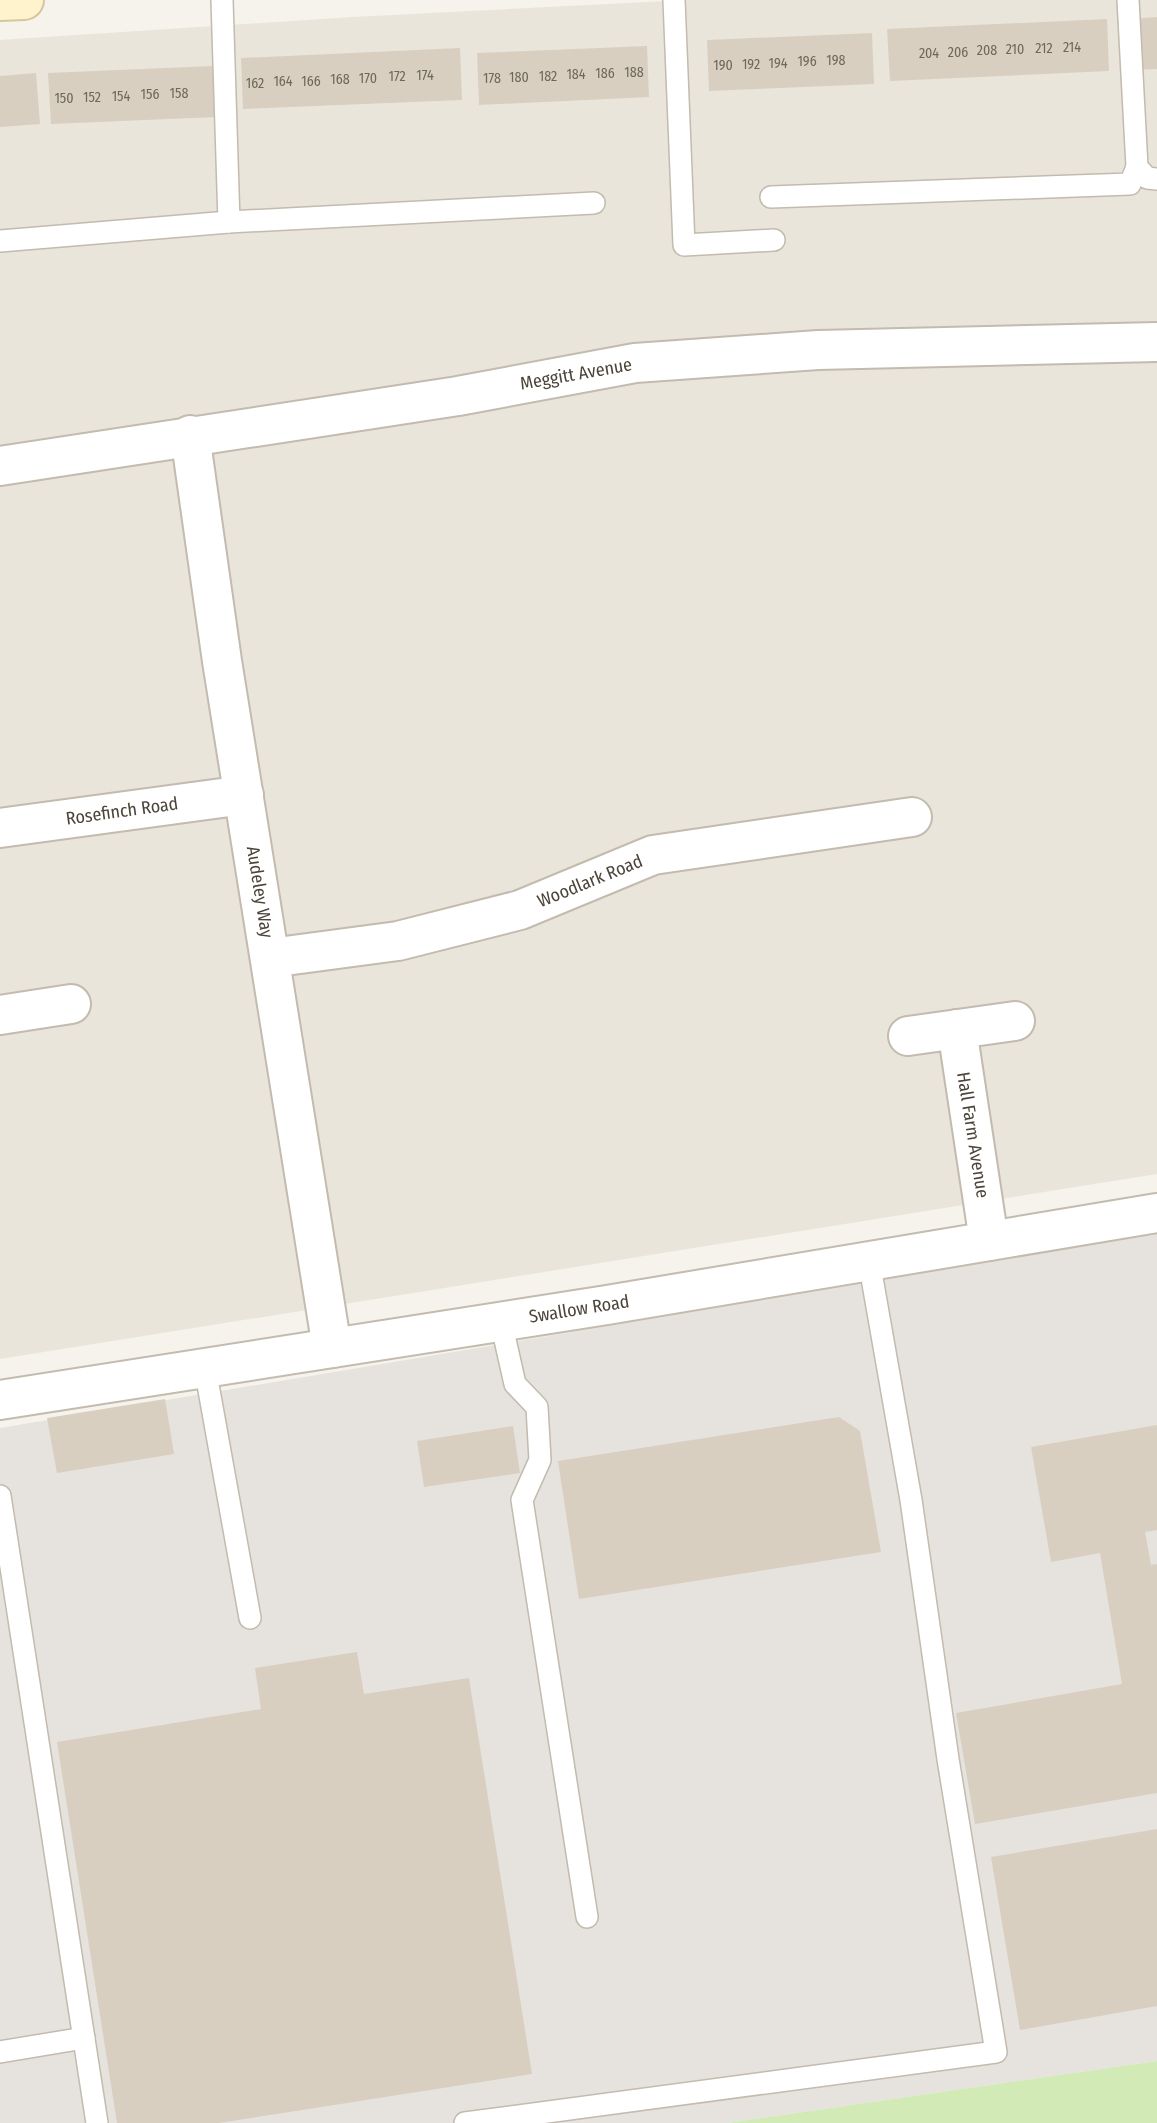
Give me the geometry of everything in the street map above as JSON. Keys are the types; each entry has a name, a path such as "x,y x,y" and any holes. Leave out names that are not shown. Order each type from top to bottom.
{"street":[{"path":"0,1 24,0"},
{"name":"Meggitt Avenue","path":"0,466 458,396 635,363 818,350 1157,342"},
{"name":"Audeley Way","path":"190,435 332,1348"},
{"name":"Rosefinch Road","path":"0,828 244,795"},
{"name":"Woodlark Road","path":"270,958 398,941 520,910 653,855 912,817"},
{"path":"0,1015 71,1004"},
{"path":"908,1036 1015,1021"},
{"name":"Hall Farm Avenue","path":"957,1030 989,1241"},
{"name":"Swallow Road","path":"0,1400 501,1322 1157,1213"}],"lane":[{"path":"222,0 229,222"},
{"path":"674,0 684,245 774,240"},
{"path":"771,197 1130,184 1137,167 1128,0"},
{"path":"1137,167 1147,178 1157,179"},
{"path":"0,241 229,222 594,203"},
{"path":"465,2123 996,2052 950,1772 911,1500 869,1261"},
{"path":"501,1322 515,1384 537,1407 540,1460 522,1500 587,1917"},
{"path":"205,1368 250,1618"},
{"path":"0,1496 97,2123"},
{"path":"0,2052 84,2038"}],"shaded area":[{"path":"687,0 1157,0 1157,1174 0,1359 0,40 352,17"},
{"path":"1157,1234 1157,2061 727,2123 0,2123 0,1428"}],"green space":[{"path":"1157,2061 1157,2123 727,2123"}],"building":[{"path":"1157,17 1157,69 1134,70 1132,19"},
{"path":"1107,19 1109,71 890,81 887,29"},
{"path":"872,33 874,84 709,91 707,40"},
{"path":"647,46 649,97 479,105 477,53"},
{"path":"460,48 462,100 243,109 241,58"},
{"path":"213,66 216,117 51,124 48,73"},
{"path":"36,73 40,124 0,127 0,76"},
{"path":"165,1399 174,1454 57,1473 47,1418"},
{"path":"839,1417 860,1431 881,1552 579,1599 558,1461"},
{"path":"1157,1425 1157,1530 1145,1532 1151,1565 1157,1564 1157,1793 975,1824 956,1713 1122,1684 1100,1553 1051,1562 1031,1447"},
{"path":"513,1426 520,1473 424,1487 417,1441"},
{"path":"357,1652 364,1694 469,1678 532,2074 219,2123 117,2123 57,1742 261,1709 255,1668"},
{"path":"1157,1829 1157,2006 1020,2030 991,1857"}]}
